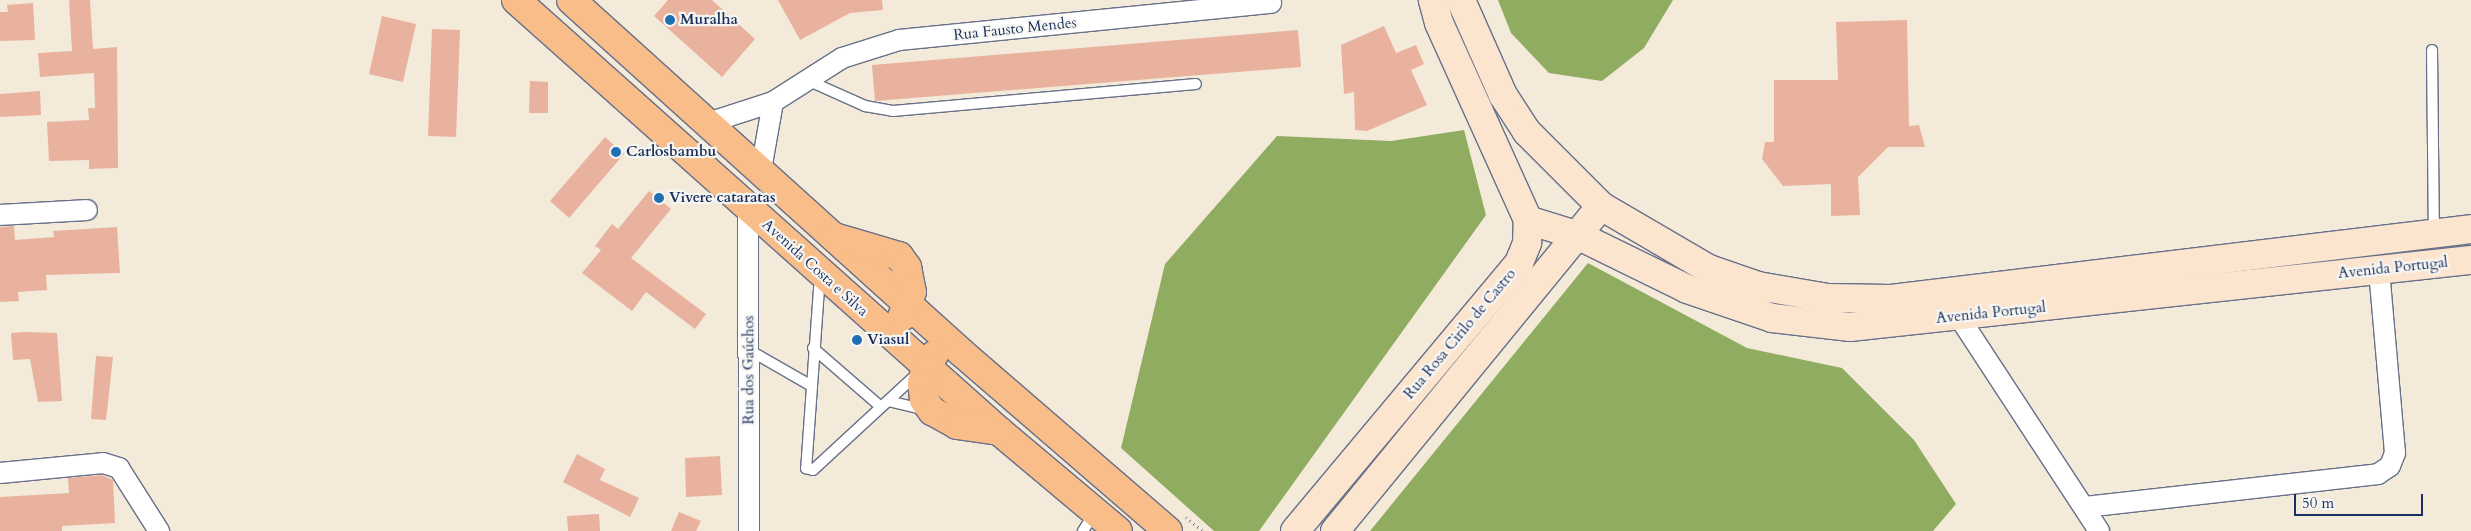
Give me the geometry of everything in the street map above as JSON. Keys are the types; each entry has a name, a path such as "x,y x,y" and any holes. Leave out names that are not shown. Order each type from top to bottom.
{"main road":[{"name":"Avenida Costa e Silva","path":"516,0 998,431 1089,521 1118,531"},
{"path":"571,0 710,122 831,236 899,256 911,280 909,306 898,321 878,324"},
{"path":"1436,12 1463,6"},
{"name":"Avenida Portugal","path":"1463,6 1503,95 1528,132 1601,206 1710,269 1758,286 1828,298 1891,299 2471,229"},
{"name":"Rua Rosa Cirilo de Castro","path":"1295,531 1519,263 1528,243 1528,220 1436,12"},
{"path":"1336,531 1579,236 1601,206"},
{"name":"Avenida Portugal","path":"1528,220 1579,236 1687,289 1772,318 1850,327 1959,317 2471,260"},
{"path":"909,306 1168,531"},
{"path":"962,354 936,354 926,366 924,400 932,411 957,425 998,431"}],"street":[{"name":"Rua Fausto Mendes","path":"710,122 773,102 842,58 899,40 1271,3"},
{"path":"762,170 773,102"},
{"name":"Rua dos Gaúchos","path":"748,209 749,531"},
{"path":"0,215 87,210"},
{"path":"2085,507 2378,474 2390,466 2394,453 2379,269"},
{"path":"1959,317 2099,531"},
{"path":"0,473 103,463 119,468 127,477 143,510 159,531"}],"lane":[{"path":"2432,50 2434,233"},
{"path":"807,80 865,106 893,111 1196,84"},
{"path":"820,272 810,385 806,468 813,470 926,366"},
{"path":"813,348 884,404 932,411"},
{"path":"748,350 810,385"}],"green space":[{"path":"1498,0 1673,0 1644,48 1602,81 1549,73 1511,33"},
{"path":"1464,130 1486,215 1259,531 1214,531 1121,448 1165,264 1277,136 1391,141"},
{"path":"1588,263 1747,348 1842,368 1914,440 1956,504 1933,531 1370,531"}],"building":[{"path":"69,0 90,0 93,49 117,47 118,168 89,169 89,160 49,161 47,122 89,120 88,108 95,108 94,73 40,77 38,53 72,51"},
{"path":"668,0 712,0 755,39 722,77 654,16"},
{"path":"778,0 882,0 883,10 850,13 800,40"},
{"path":"33,3 35,40 0,41 0,12 8,12 7,5"},
{"path":"382,16 416,24 403,82 369,74"},
{"path":"1907,20 1909,126 1919,125 1925,147 1888,147 1858,177 1860,215 1831,216 1831,184 1783,186 1762,159 1765,142 1774,142 1774,80 1838,80 1836,22"},
{"path":"1384,26 1396,53 1416,45 1424,64 1411,70 1427,105 1367,131 1355,130 1354,92 1344,94 1341,45"},
{"path":"432,29 460,30 456,137 428,136"},
{"path":"1298,30 1301,67 875,101 872,65"},
{"path":"530,81 548,82 548,113 529,113"},
{"path":"40,91 41,115 0,117 0,94"},
{"path":"605,137 624,154 569,218 550,201"},
{"path":"649,191 671,209 631,258 706,314 695,329 646,292 632,311 582,273 601,250 595,246 612,224 618,229"},
{"path":"14,226 15,240 54,237 53,231 117,227 120,273 46,275 47,290 18,292 19,301 0,302 0,227"},
{"path":"11,333 57,333 62,401 38,402 30,359 13,360"},
{"path":"96,356 113,357 106,420 91,419"},
{"path":"577,454 605,469 600,480 639,498 630,517 563,482"},
{"path":"720,456 722,495 686,497 685,458"},
{"path":"102,475 113,480 115,523 62,526 62,531 0,531 0,497 69,493 68,478"},
{"path":"679,512 701,521 696,531 671,531"},
{"path":"599,514 600,531 568,531 567,516"}],"place":[{"name":"Muralha","path":"670,20"},
{"name":"Carlosbambu","path":"616,152"},
{"name":"Vivere cataratas","path":"659,198"},
{"name":"Viasul","path":"857,340"}]}
